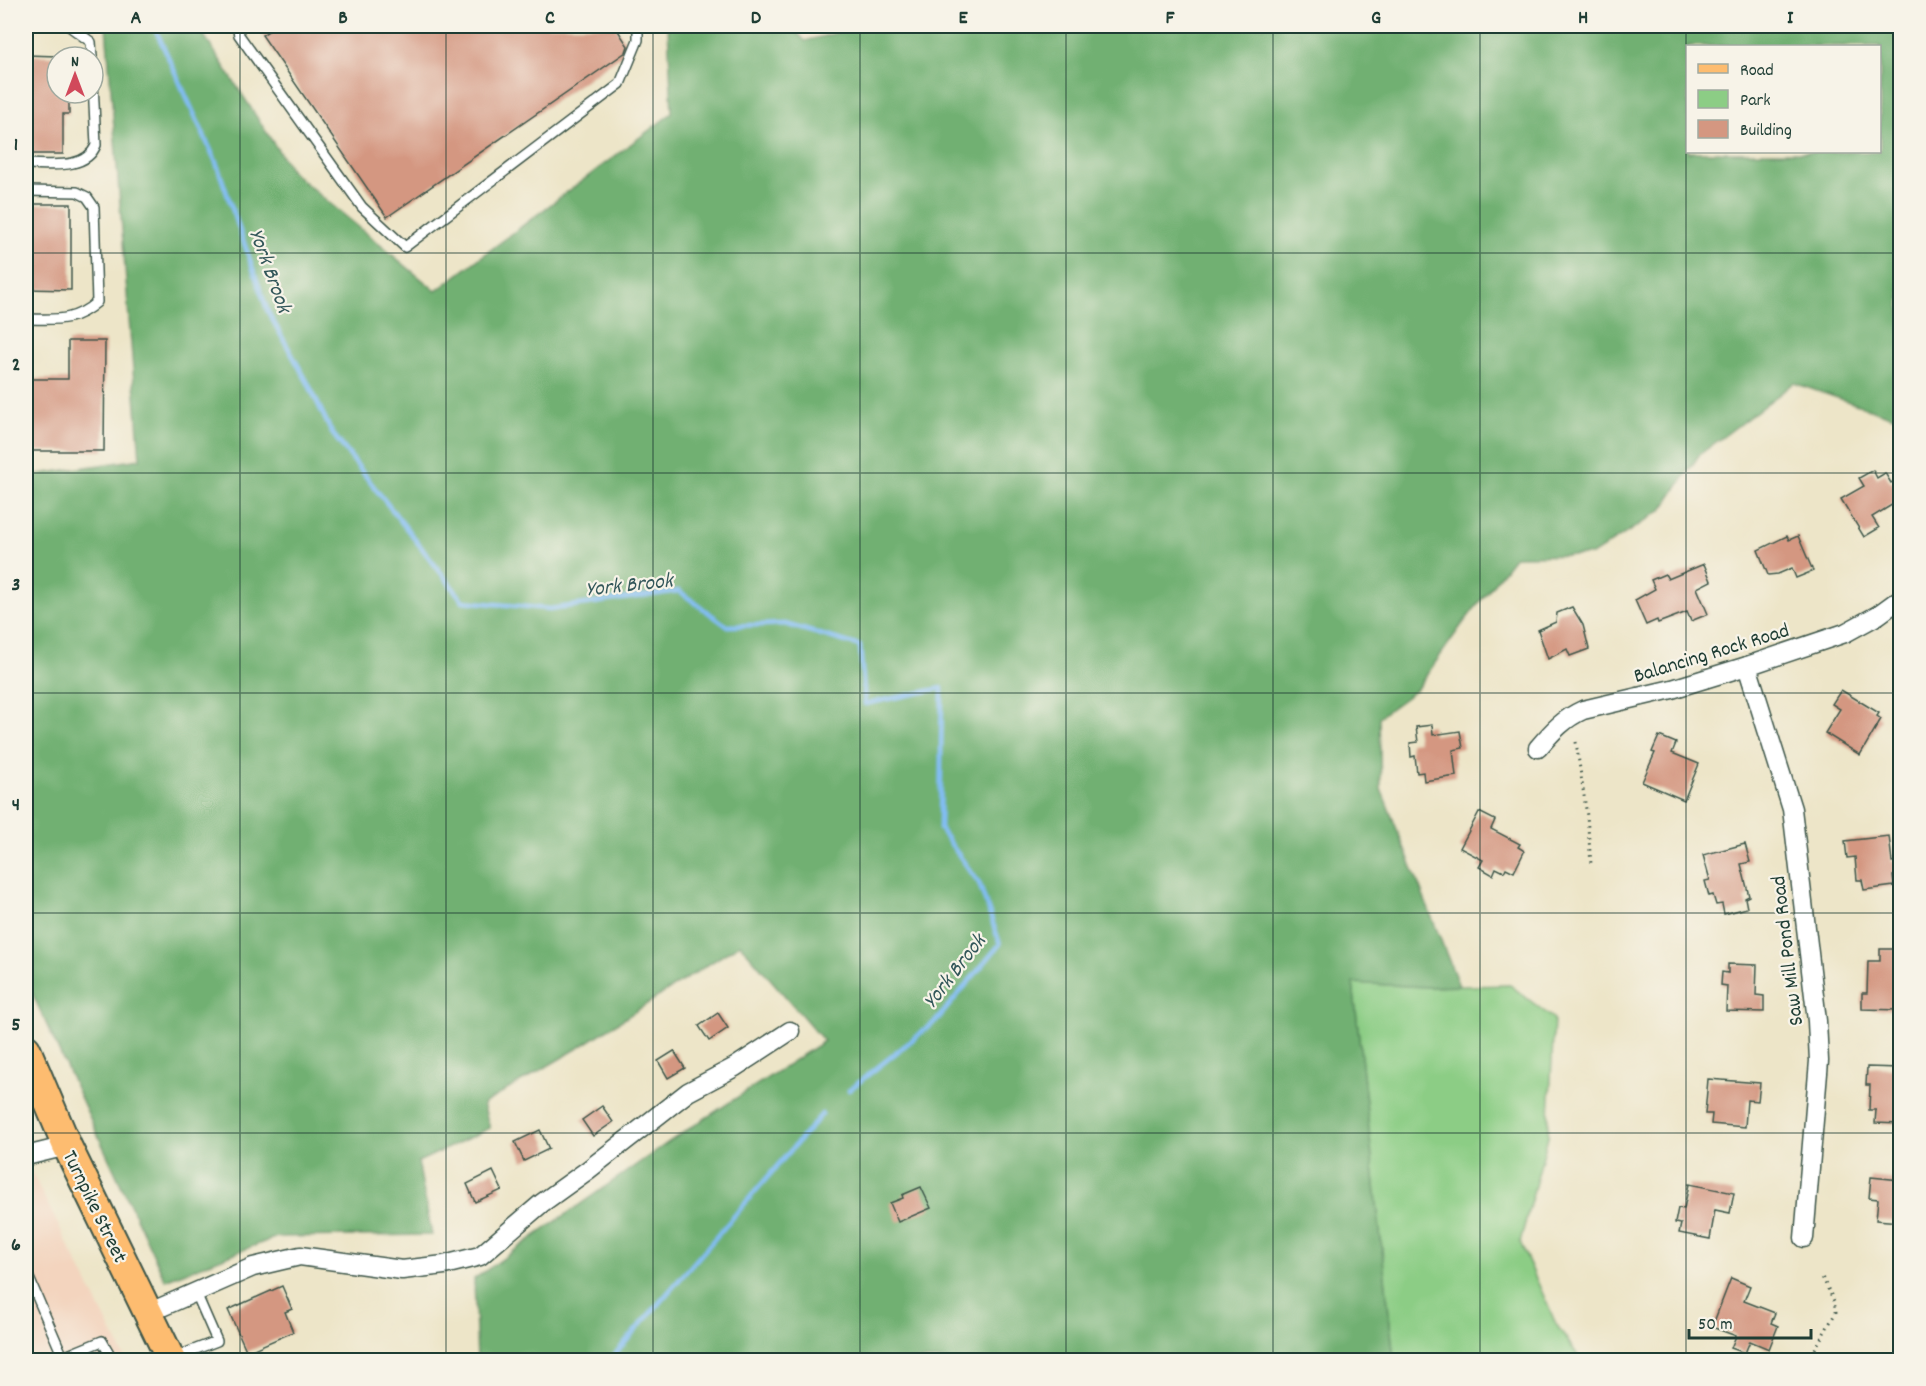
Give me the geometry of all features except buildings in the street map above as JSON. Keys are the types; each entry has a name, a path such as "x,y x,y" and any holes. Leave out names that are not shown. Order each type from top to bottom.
{"main road":[{"name":"Turnpike Street","path":"26,1049 67,1146 171,1360"}],"street":[{"name":"Balancing Rock Road","path":"1538,748 1557,726 1569,716 1583,710 1672,689 1845,633 1878,615 1900,599"},
{"name":"Saw Mill Pond Road","path":"1747,666 1792,809 1818,1031 1820,1061 1804,1238"},
{"path":"148,1313 254,1267 300,1256 402,1270 480,1256 542,1203 688,1092 735,1067 790,1030"},
{"path":"26,1156 67,1146"}],"lane":[{"path":"69,26 91,42 91,45"},
{"path":"237,26 239,35 362,207 405,247 620,84 638,40 638,26"},
{"path":"26,164 71,164 93,153 96,145 94,105"},
{"path":"26,191 77,192 87,196 94,207 97,302 84,313 67,320 26,319"},
{"path":"26,1271 64,1359 102,1341 113,1360"},
{"path":"171,1360 218,1341 196,1293"}],"path":[{"path":"1575,742 1587,816 1591,864"},
{"path":"1815,1349 1836,1312 1834,1301 1822,1277"}],"shaded area":[{"path":"26,1161 126,1360 26,1360"}],"green space":[{"path":"106,26 198,26 292,172 436,291 672,113 668,26 791,26 805,41 863,26 1900,26 1900,413 1893,417 1794,383 1699,455 1662,510 1592,555 1515,556 1461,626 1416,690 1379,717 1381,789 1459,986 1427,987 1353,983 1394,1360 477,1360 474,1279 670,1141 824,1041 740,944 580,1047 483,1104 490,1128 418,1162 432,1235 277,1237 165,1280 26,980 26,476 140,459"},
{"path":"1353,983 1427,987 1510,985 1554,1019 1548,1137 1520,1242 1556,1324 1581,1360 1394,1360"}],"waterway":[{"name":"York Brook","path":"154,26 216,162 268,312 308,383 332,433 463,601 550,609 679,591 727,626 785,624 860,646 865,704 942,688 940,829 979,883 1000,944 936,1021 849,1090"},
{"name":"York Brook","path":"610,1360 822,1114"}]}
